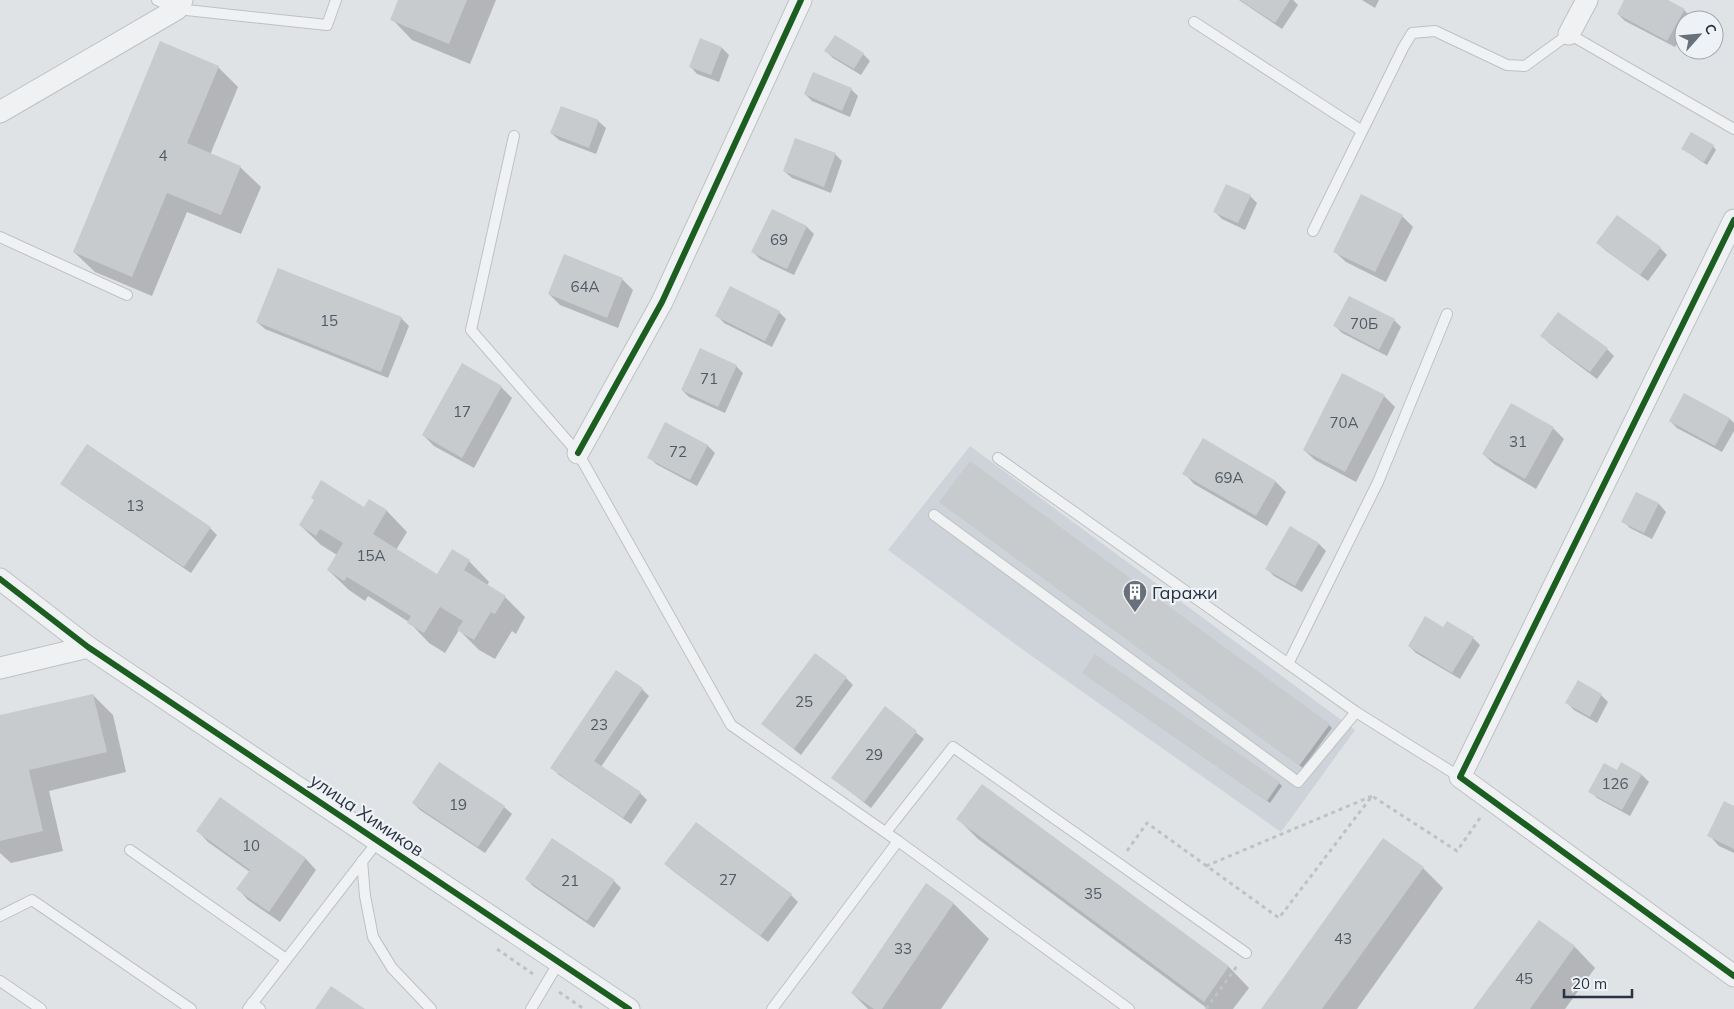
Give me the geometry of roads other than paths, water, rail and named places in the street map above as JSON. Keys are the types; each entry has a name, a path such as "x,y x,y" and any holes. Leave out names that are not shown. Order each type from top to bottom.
{"street":[{"path":"578,453 662,302 801,0"},
{"path":"1569,34 1587,0"},
{"path":"0,112 179,4"},
{"path":"1734,220 1460,777 1734,976"},
{"name":"улица Химиков","path":"0,579 88,647 629,1009"},
{"path":"0,668 88,647"}],"lane":[{"path":"157,0 327,25 336,0"},
{"path":"1194,22 1362,131"},
{"path":"1313,231 1402,48 1412,33 1435,31 1507,65 1524,66 1569,34 1734,129"},
{"path":"514,136 471,330 578,453 730,724 886,832 1129,1009"},
{"path":"0,237 127,295"},
{"path":"1288,664 1378,482 1447,314"},
{"path":"998,458 1356,712 1460,777"},
{"path":"934,515 1298,782 1356,712"},
{"path":"886,832 954,747 1246,953"},
{"path":"253,1007 286,959 378,841"},
{"path":"772,1009 898,841"},
{"path":"130,850 286,959"},
{"path":"362,861 365,896 373,937 392,968 431,1009"},
{"path":"0,916 32,900 191,1009"},
{"path":"531,1009 559,962"},
{"path":"0,981 41,1009"}],"place":[{"name":"Гаражи","path":"1135,613"}]}
